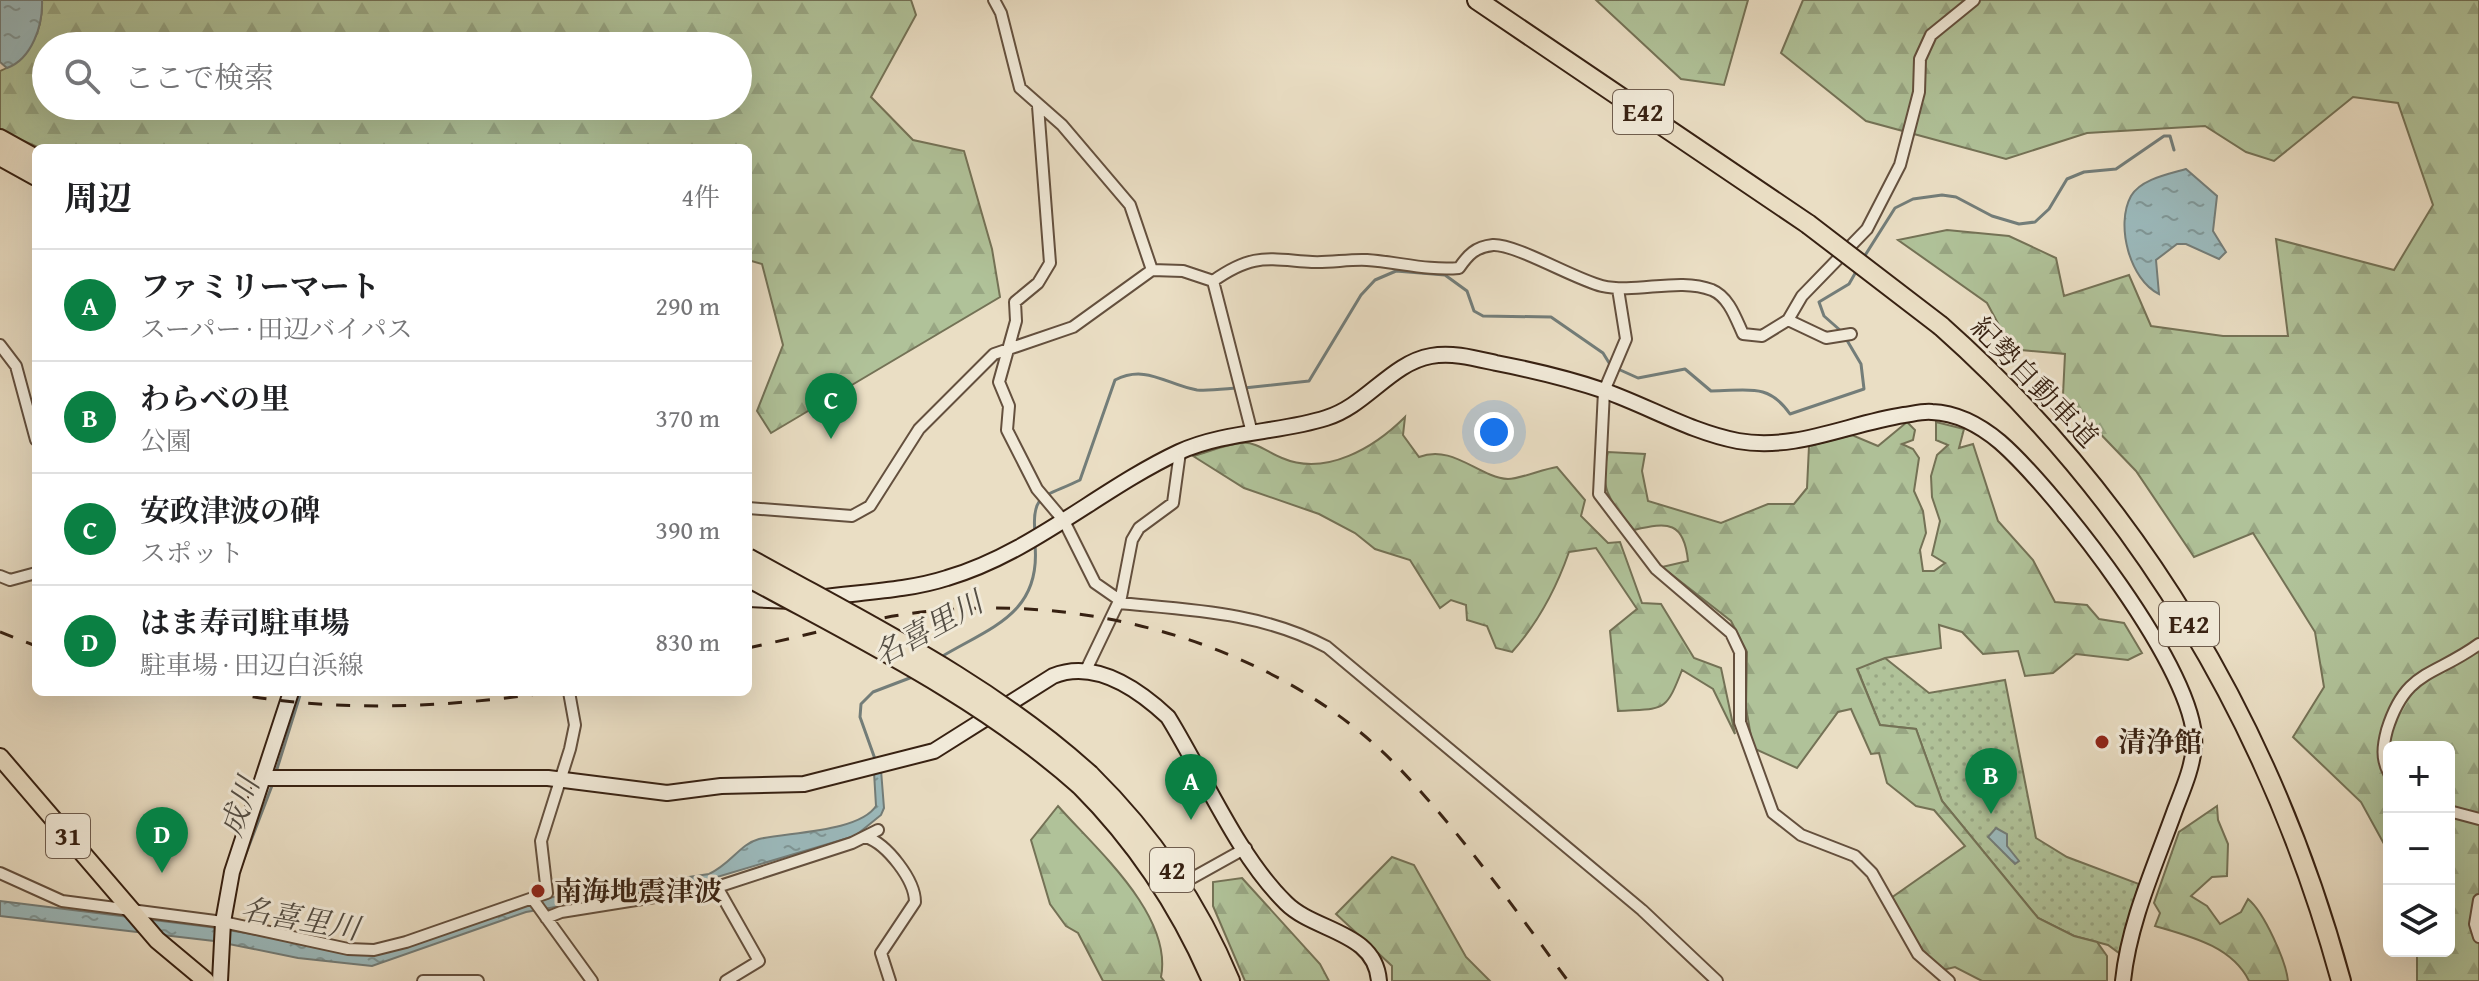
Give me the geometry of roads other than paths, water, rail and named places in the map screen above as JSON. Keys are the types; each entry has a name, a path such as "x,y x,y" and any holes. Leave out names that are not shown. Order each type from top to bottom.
{"highway":[{"name":"紀勢自動車道","path":"1477,0 1808,224 1941,326 1990,370 2060,444 2133,534 2171,593 2245,722 2271,776 2317,898 2341,981"},
{"path":"0,139 32,157"},
{"path":"0,156 32,174"},
{"name":"42","path":"752,560 984,692 1054,742 1127,837 1174,888 1214,942 1230,981"},
{"name":"42","path":"752,579 943,684 1085,780"},
{"name":"42","path":"1174,888 1212,981"}],"main road":[{"name":"31","path":"0,757 157,940 206,981"}],"street":[{"path":"994,0 1001,13 1020,88 1062,125 1130,205 1152,270"},
{"path":"1213,281 1235,265 1260,257 1311,262 1364,260 1444,270 1459,268 1470,252 1496,245 1597,285 1618,289 1684,287 1713,290 1728,303 1743,334 1762,336 1788,320 1802,296 1867,229 1900,165 1919,92 1920,59 1931,35 1974,0"},
{"path":"1038,106 1050,263 1038,283 1015,302 1016,321 999,382 1009,406 1007,430 1037,489 1064,521 1095,583 1118,601 1216,612 1279,625 1327,647 1642,910 1717,981"},
{"path":"752,508 852,516 870,506 919,429 994,354 1073,327 1152,270 1183,271 1213,281"},
{"path":"1213,281 1252,433"},
{"path":"1618,289 1626,339 1604,391 1599,494 1656,569 1731,633 1740,652 1740,722 1773,813 1801,835 1855,856 1872,873 1918,954 1949,981"},
{"path":"1788,320 1833,339 1851,334"},
{"path":"0,345 16,366 32,425"},
{"path":"752,600 778,603 943,580 1021,545 1180,452 1252,433 1329,418 1361,402 1403,368 1427,356 1456,355 1483,360 1604,391 1716,437 1765,446 1793,443 1882,419 1931,411 1970,421 2000,443 2035,480 2107,568 2174,670 2190,705 2195,742 2190,769 2135,921 2123,981"},
{"path":"1086,670 1125,582 1132,540 1139,528 1173,503 1180,452"},
{"path":"0,576 10,580 32,574"},
{"path":"2385,741 2395,707 2405,690 2417,679 2479,644"},
{"path":"265,778 562,779 667,793 721,786 804,784 934,751 1053,676 1067,670 1086,670 1113,679 1152,703 1168,717 1246,848 1287,904 1300,914 1358,941 1378,966 1379,981"},
{"path":"220,981 223,922 232,872 290,696"},
{"path":"0,873 62,901 223,922 348,949 374,950 547,893 541,841 562,779 575,725 570,696"},
{"path":"2455,813 2479,819"},
{"path":"545,916 717,887 866,837 878,830"},
{"path":"866,837 884,849 915,892 915,902 881,953 890,981"},
{"path":"1174,888 1246,848"},
{"path":"717,887 759,961 726,981"},
{"path":"533,899 592,981"},
{"path":"2479,900 2475,924 2479,937"},
{"path":"423,981 478,981"}],"water":[{"path":"0,0 42,0 38,30 32,32 29,49 16,64 7,68 0,62"},
{"path":"2186,169 2217,196 2213,231 2226,252 2219,259 2186,244 2177,244 2156,260 2159,294 2140,277 2128,251 2126,208 2141,185"},
{"path":"881,770 884,808 881,815 855,836 697,883 526,912 372,966 298,958 214,941 0,916 0,901 210,927 377,955 547,898 709,874 746,845 759,839 822,830 855,821 876,806 874,772"},
{"path":"1996,828 2007,834 2007,846 2019,861 2015,864 1988,837"}],"waterway":[{"name":"名喜里川","path":"1864,257 1895,208 1913,199 1942,195 1956,197 1992,216 2019,224 2035,222 2049,209 2067,179 2084,172 2116,169 2164,136 2170,136 2174,150"},
{"name":"名喜里川","path":"1841,331 1824,316 1819,302 1849,284 1857,270"},
{"name":"名喜里川","path":"1244,388 1309,381 1361,295 1375,280 1396,271 1445,275 1467,291 1474,311 1483,316 1551,317 1603,353 1611,366"},
{"name":"名喜里川","path":"1618,369 1638,378 1685,369 1711,391 1756,390 1773,397 1790,414 1864,389 1861,364 1845,337"},
{"name":"名喜里川","path":"1035,533 1036,510 1043,498 1080,480 1115,380 1137,374 1197,390 1237,388"},
{"name":"名喜里川","path":"941,657 994,627 1021,603 1030,587 1035,568 1035,545"},
{"name":"名喜里川","path":"875,759 860,717 861,704 873,692 915,676"},
{"name":"成川","path":"276,772 300,696"},
{"name":"成川","path":"237,877 273,783"}],"railway":[{"path":"752,647 886,617 994,608 1057,611 1120,621 1183,638 1243,661 1300,690 1352,726 1399,768 1466,845 1568,981"},
{"path":"0,632 32,644"},
{"path":"248,696 306,703 388,706 518,696"}],"place":[{"name":"安政津波の碑","path":"831,439"},
{"name":"清浄館","path":"2102,742"},
{"name":"わらべの里","path":"1991,814"},
{"name":"ファミリーマート","path":"1191,820"},
{"name":"はま寿司駐車場","path":"162,873"},
{"name":"南海地震津波","path":"538,891"}]}
